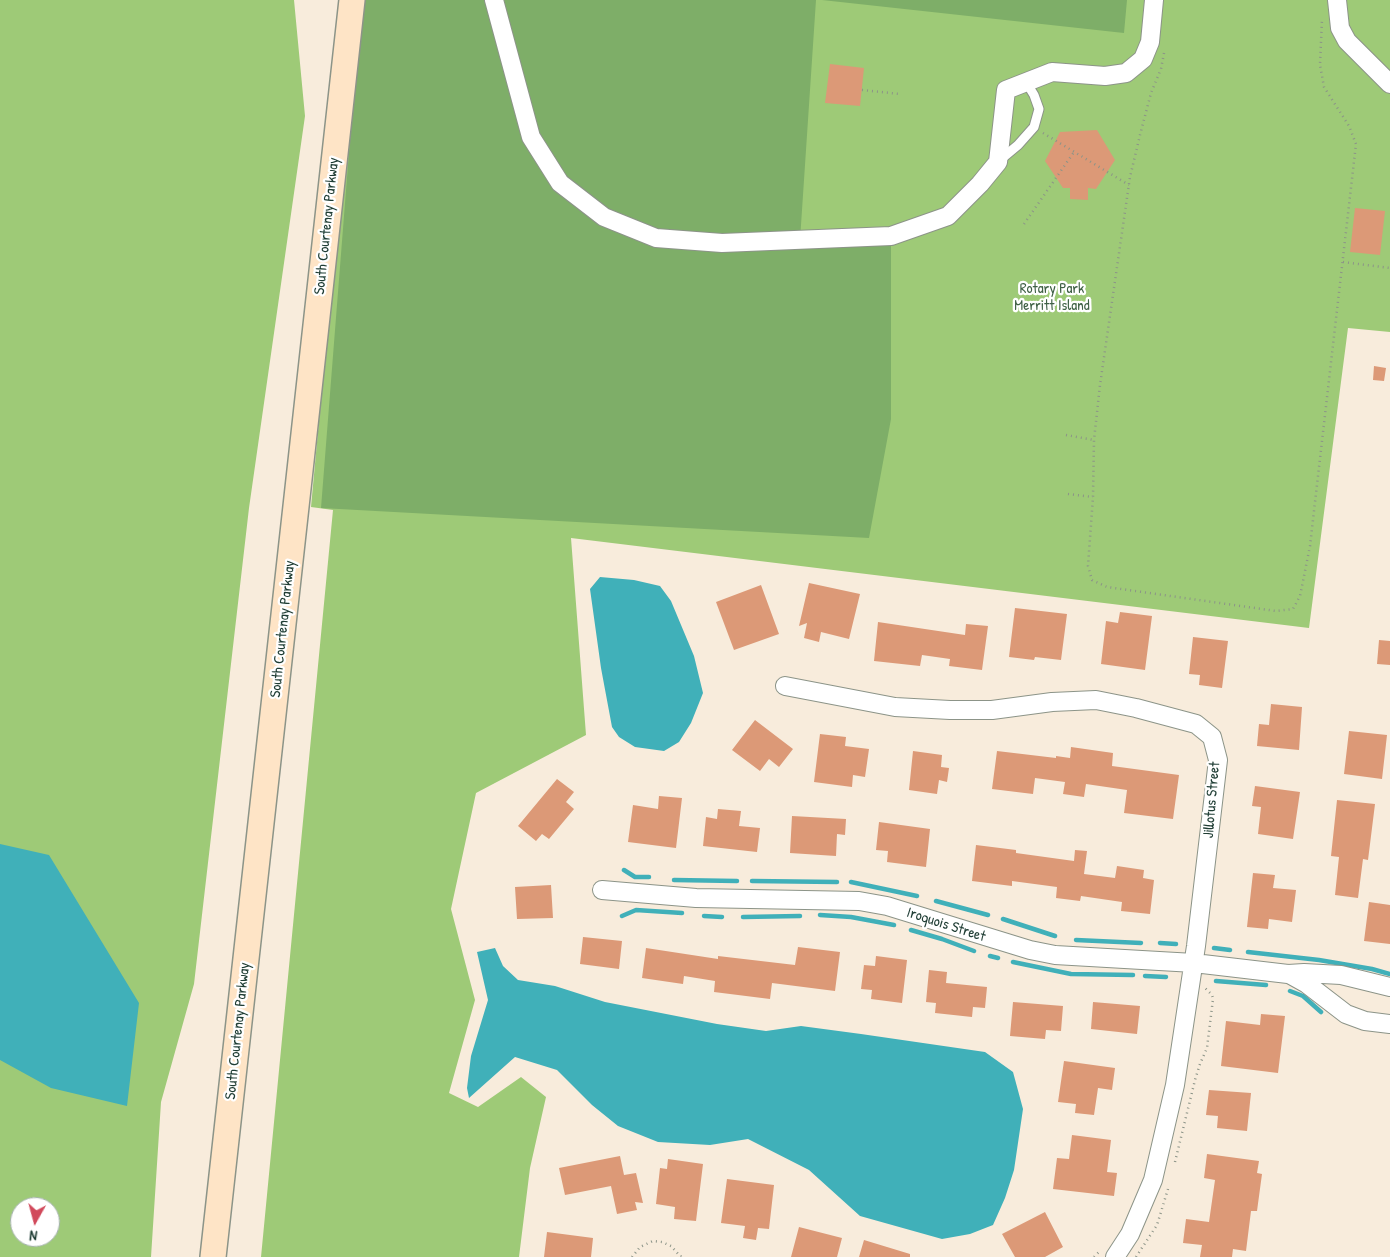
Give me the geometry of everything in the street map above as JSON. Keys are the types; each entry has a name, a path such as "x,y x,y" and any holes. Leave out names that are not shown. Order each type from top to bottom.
{"main road":[{"name":"South Courtenay Parkway","path":"214,1257 352,0"}],"street":[{"path":"494,0 531,137 560,183 604,217 656,238 722,243 891,236 948,216 980,184 998,162 1006,90 1052,72 1105,76 1126,73 1143,59 1150,42 1154,0"},
{"path":"1338,0 1340,28 1348,42 1390,84"},
{"name":"Jillotus Street","path":"785,686 895,707 950,710 992,710 1052,702 1096,700 1136,708 1196,724 1212,737 1218,760 1194,962 1175,1085 1153,1180 1130,1234 1108,1254"},
{"name":"Iroquois Street","path":"602,890 696,898 859,901 887,906 1030,950 1055,955 1194,962 1288,974 1341,975 1390,988"},
{"name":"Iroquois Street","path":"1288,974 1307,984 1346,1014 1365,1021 1390,1024"}],"lane":[{"path":"998,162 1034,127 1039,109 1034,95 1026,82"}],"path":[{"path":"1165,46 1161,68 1140,136 1129,185 1100,385 1094,440 1093,497 1088,566 1092,580 1107,587 1276,611 1293,609 1300,596 1310,546 1356,144 1349,126 1324,86 1320,65 1322,17"},
{"path":"862,90 900,94"},
{"path":"1034,127 1129,185"},
{"path":"1024,224 1074,152"},
{"path":"1343,262 1390,268"},
{"path":"1066,435 1094,440"},
{"path":"1068,494 1093,497"},
{"path":"632,1257 640,1247 653,1241 671,1246 680,1256 685,1257"},
{"path":"1094,1257 1108,1254"}],"green space":[{"path":"0,0 294,0 305,116 249,508 194,984 161,1102 151,1257 0,1257"},
{"name":"Rotary Park Merritt Island","path":"358,0 1390,0 1390,332 1348,328 1309,628 571,538 586,735 476,793 451,909 475,1000 449,1093 478,1107 521,1077 546,1097 530,1168 519,1257 261,1257 333,510 311,507"},
{"path":"361,0 816,0 800,240 891,236 891,419 869,538 321,508"},
{"path":"822,0 1127,0 1124,33"}],"water":[{"path":"600,577 634,580 660,586 671,601 694,656 703,693 691,723 679,742 664,751 635,747 619,737 612,727 601,668 590,589"},
{"path":"0,844 49,855 139,1003 127,1106 51,1088 0,1060"},
{"path":"495,948 503,966 518,980 555,986 605,1002 717,1024 766,1031 801,1026 985,1052 1013,1072 1023,1109 1014,1170 1005,1198 993,1225 970,1234 942,1239 860,1216 809,1170 748,1139 710,1145 658,1142 618,1126 592,1105 557,1070 515,1057 469,1098 467,1088 471,1056 488,1000 477,952"}],"building":[{"path":"830,64 864,68 860,106 825,103"},
{"path":"1097,130 1115,160 1096,189 1088,188 1088,200 1070,199 1070,188 1063,188 1045,161 1060,132"},
{"path":"1355,208 1385,211 1380,255 1350,252"},
{"path":"1374,366 1386,368 1384,381 1373,380"},
{"path":"809,583 860,594 849,639 821,632 819,642 804,638 807,623 799,626"},
{"path":"761,585 779,634 734,650 716,602"},
{"path":"1015,608 1067,614 1061,660 1035,657 1034,660 1009,657"},
{"path":"1120,612 1152,616 1145,670 1101,664 1106,621 1118,623"},
{"path":"878,622 965,635 966,624 988,626 982,670 949,666 950,659 922,655 920,666 874,661"},
{"path":"1193,637 1228,641 1222,688 1199,685 1200,675 1189,674"},
{"path":"1379,640 1390,641 1390,665 1377,664"},
{"path":"1271,704 1302,707 1299,750 1257,746 1259,724 1269,725"},
{"path":"755,720 793,749 779,767 769,759 760,771 732,750"},
{"path":"1349,731 1387,735 1382,779 1344,774"},
{"path":"820,734 846,737 845,746 869,749 865,777 853,775 852,787 814,782"},
{"path":"1071,747 1113,753 1112,766 1179,775 1173,819 1124,813 1127,790 1086,784 1084,797 1063,794 1065,782 1035,778 1033,794 992,789 997,751 1070,758"},
{"path":"913,751 942,755 941,767 949,768 947,782 939,780 937,794 909,790"},
{"path":"557,779 574,792 566,802 574,809 549,839 542,834 536,841 518,826"},
{"path":"1255,786 1300,792 1293,839 1258,834 1261,807 1252,806"},
{"path":"659,796 682,798 676,848 628,842 633,805 658,809"},
{"path":"1337,800 1375,804 1368,860 1363,859 1358,898 1335,895 1339,857 1331,856"},
{"path":"718,809 741,811 739,826 760,828 757,852 703,846 706,817 717,819"},
{"path":"792,816 846,819 845,835 837,834 836,856 790,853"},
{"path":"879,822 930,829 926,867 887,862 888,851 876,850"},
{"path":"976,845 1016,850 1016,853 1074,861 1075,850 1087,851 1084,874 1115,878 1117,866 1144,870 1143,878 1154,880 1150,914 1121,911 1122,902 1081,896 1080,901 1056,898 1057,887 1012,881 1012,886 972,881"},
{"path":"1253,873 1275,875 1273,888 1296,890 1292,922 1269,919 1268,929 1247,927"},
{"path":"551,885 553,918 517,919 515,887"},
{"path":"1369,902 1390,905 1390,944 1364,941"},
{"path":"583,937 622,941 619,969 580,964"},
{"path":"798,947 840,952 835,991 772,983 770,999 714,992 715,981 684,976 683,984 642,978 646,948 718,959 718,956 795,965"},
{"path":"876,956 907,960 902,1003 871,999 872,990 861,989 864,965 875,966"},
{"path":"929,970 947,972 946,983 987,987 985,1008 973,1007 972,1017 935,1013 936,1003 926,1002"},
{"path":"1013,1002 1063,1006 1061,1031 1046,1030 1045,1039 1010,1036"},
{"path":"1093,1002 1140,1006 1137,1034 1091,1029"},
{"path":"1261,1014 1285,1016 1278,1073 1221,1066 1226,1021 1260,1025"},
{"path":"1064,1061 1115,1068 1112,1090 1098,1088 1094,1115 1075,1113 1076,1104 1058,1102"},
{"path":"1209,1090 1251,1093 1247,1131 1217,1128 1218,1116 1206,1115"},
{"path":"1072,1135 1111,1140 1107,1172 1117,1173 1114,1196 1053,1189 1057,1158 1069,1159"},
{"path":"1207,1154 1259,1161 1257,1173 1262,1174 1257,1211 1251,1211 1246,1251 1233,1249 1232,1257 1200,1257 1202,1245 1183,1243 1186,1219 1209,1222 1215,1180 1204,1178"},
{"path":"620,1156 624,1175 636,1173 643,1203 635,1202 637,1210 617,1214 611,1186 565,1195 559,1168"},
{"path":"668,1159 703,1164 696,1221 674,1219 675,1207 656,1204 660,1168 667,1169"},
{"path":"727,1179 774,1185 769,1229 758,1228 756,1240 743,1238 745,1226 721,1223"},
{"path":"1045,1212 1063,1247 1045,1257 1015,1257 1002,1234"},
{"path":"799,1227 842,1238 837,1257 791,1257"},
{"path":"547,1232 593,1238 591,1257 544,1257"},
{"path":"864,1240 910,1254 910,1257 859,1257"}],"waterway":[{"path":"624,870 635,877 649,877"},
{"path":"674,880 737,881"},
{"path":"752,881 837,882"},
{"path":"851,882 917,896"},
{"path":"936,901 988,915"},
{"path":"622,916 636,910 682,913"},
{"path":"820,915 851,917 894,925"},
{"path":"704,916 722,917"},
{"path":"743,917 800,916"},
{"path":"1003,919 1055,936"},
{"path":"911,930 974,951"},
{"path":"1076,940 1141,943"},
{"path":"1160,943 1176,944"},
{"path":"1214,948 1230,950"},
{"path":"1248,952 1319,960 1390,974"},
{"path":"990,956 998,958"},
{"path":"1013,962 1071,974 1133,975"},
{"path":"1145,976 1166,977"},
{"path":"1216,981 1266,985"},
{"path":"1290,991 1303,996 1321,1012"}]}
